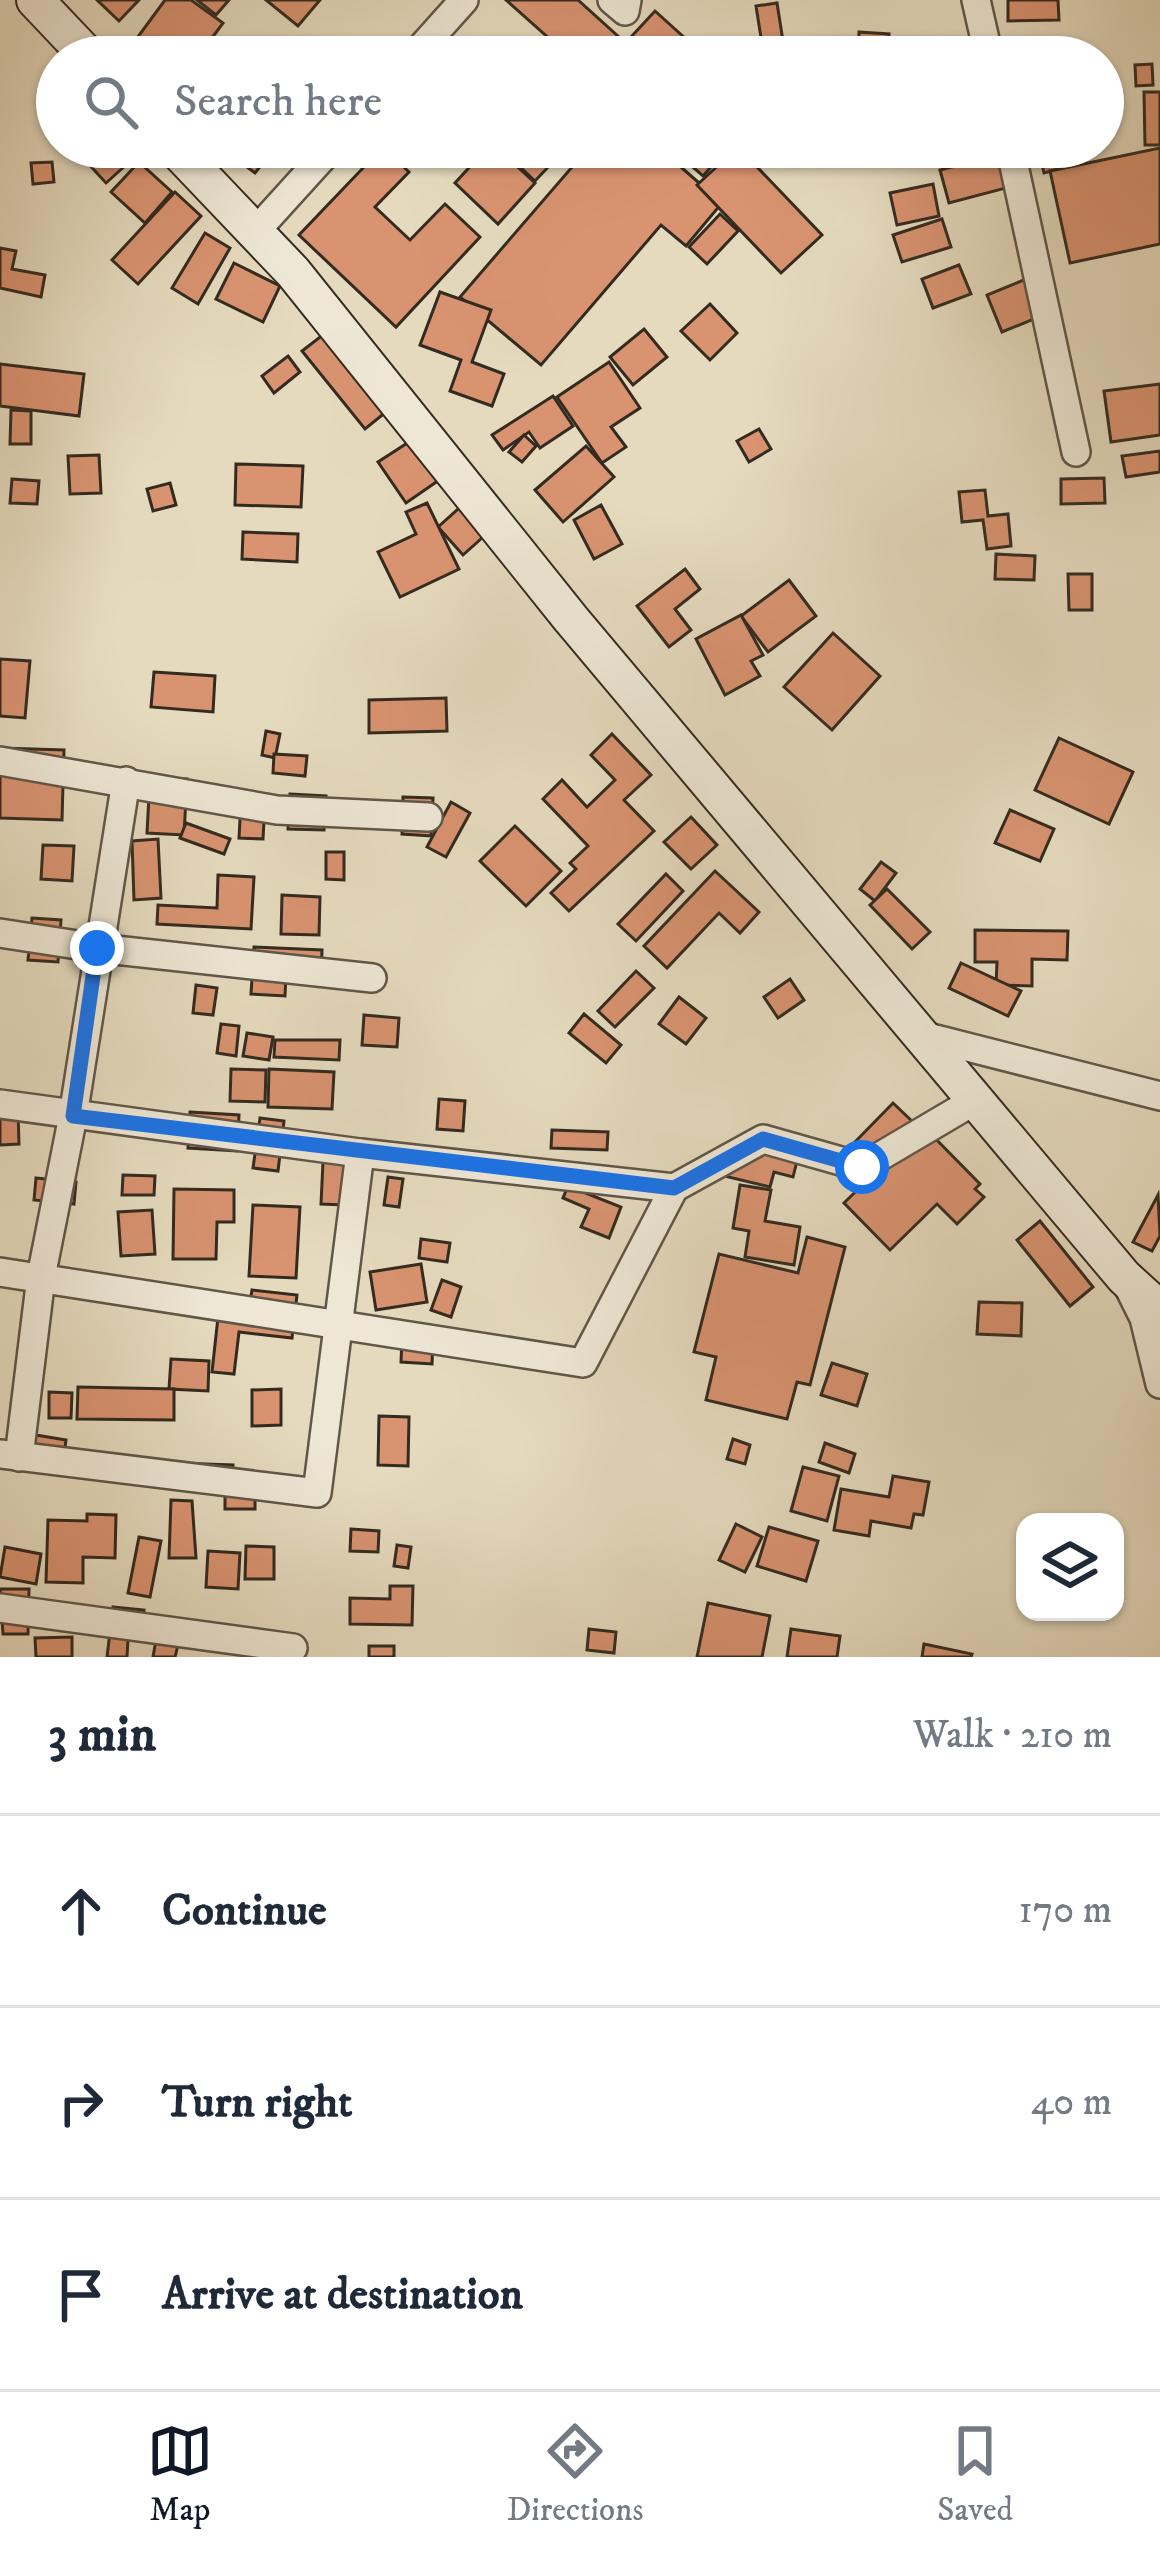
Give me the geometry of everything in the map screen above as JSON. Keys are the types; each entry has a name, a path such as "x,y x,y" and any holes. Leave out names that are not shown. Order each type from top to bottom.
{"main road":[{"path":"35,0 69,36"},
{"path":"194,168 293,272 571,620 795,889 1124,1277 1160,1310"}],"street":[{"path":"432,36 464,0"},
{"path":"976,0 984,36"},
{"path":"255,232 313,168"},
{"path":"1015,168 1076,452"},
{"path":"0,761 277,810 428,818"},
{"path":"126,782 73,1116 9,1456 317,1493 360,1153"},
{"path":"0,933 372,978"},
{"path":"924,1036 1160,1096"},
{"path":"0,1272 583,1363 674,1188 763,1139 862,1167 974,1101"},
{"path":"0,1104 360,1153 674,1188"},
{"path":"1124,1277 1144,1318 1160,1384"},
{"path":"0,1608 293,1648"}],"building":[{"path":"97,0 139,0 119,21"},
{"path":"165,0 191,0 223,23 213,36 139,36"},
{"path":"197,0 229,0 216,15"},
{"path":"266,0 320,0 298,26"},
{"path":"506,0 578,0 618,36 546,36"},
{"path":"1008,0 1058,0 1059,20 1008,21"},
{"path":"777,3 782,36 761,36 756,6"},
{"path":"655,11 683,36 632,36"},
{"path":"859,32 889,34 889,36 859,36"},
{"path":"1152,64 1153,85 1136,86 1135,65"},
{"path":"1144,92 1160,92 1160,145 1145,145"},
{"path":"1160,148 1160,244 1070,263 1050,171 1124,168 1124,156"},
{"path":"31,163 36,163 36,168 53,168 54,182 33,184"},
{"path":"92,168 123,168 106,183"},
{"path":"133,168 146,168 172,192 145,223 111,192"},
{"path":"363,168 405,168 409,172 375,207 410,240 445,204 480,237 396,327 299,235"},
{"path":"469,168 519,168 535,183 498,224 455,183"},
{"path":"521,168 547,168 535,181"},
{"path":"571,168 682,168 722,203 686,246 661,225 541,365 460,297"},
{"path":"715,168 758,168 822,235 781,273 697,185"},
{"path":"1016,168 1021,184 949,203 940,170"},
{"path":"933,184 939,216 897,225 890,193"},
{"path":"175,192 201,216 138,284 112,260"},
{"path":"720,214 738,231 707,264 689,247"},
{"path":"942,219 951,247 902,262 893,235"},
{"path":"205,233 230,248 198,304 172,288"},
{"path":"0,248 16,251 12,269 45,275 41,297 0,288"},
{"path":"234,263 280,286 263,322 216,299"},
{"path":"959,265 971,294 933,308 922,279"},
{"path":"1031,277 1046,314 1002,332 987,295"},
{"path":"440,292 491,310 472,362 504,374 492,406 450,391 461,360 420,345"},
{"path":"710,304 737,333 710,360 681,331"},
{"path":"644,329 667,357 633,385 610,357"},
{"path":"324,334 386,412 365,429 302,351"},
{"path":"288,356 300,372 274,393 262,376"},
{"path":"609,362 640,408 611,427 626,447 602,463 557,397"},
{"path":"0,364 84,374 79,416 0,406"},
{"path":"1160,384 1160,435 1111,442 1104,391"},
{"path":"553,396 573,426 540,448 529,432 503,450 492,435"},
{"path":"11,410 31,411 31,444 10,444"},
{"path":"759,429 771,449 749,462 737,441"},
{"path":"524,435 536,446 522,462 509,452"},
{"path":"415,438 442,478 406,503 378,462"},
{"path":"586,446 614,477 563,522 535,490"},
{"path":"1160,451 1160,472 1126,477 1122,456"},
{"path":"99,455 101,493 70,494 68,456"},
{"path":"236,464 303,466 301,507 235,505"},
{"path":"1104,478 1105,503 1061,504 1061,479"},
{"path":"12,479 39,481 37,504 10,503"},
{"path":"170,483 176,505 153,511 147,489"},
{"path":"985,490 988,516 1008,514 1011,546 987,549 983,520 962,522 959,492"},
{"path":"467,501 492,529 463,555 438,527"},
{"path":"427,503 459,569 400,597 378,552 416,534 406,512"},
{"path":"601,505 622,544 594,559 574,520"},
{"path":"243,532 298,534 297,562 242,559"},
{"path":"996,554 1035,556 1034,580 995,579"},
{"path":"685,569 700,589 675,609 691,630 669,647 637,606"},
{"path":"1068,574 1092,574 1092,610 1069,610"},
{"path":"789,580 816,616 768,652 741,616"},
{"path":"741,615 763,655 751,661 760,676 725,695 696,639"},
{"path":"833,633 880,676 832,730 784,687"},
{"path":"0,659 30,661 25,718 0,716"},
{"path":"154,672 215,676 213,712 151,707"},
{"path":"446,698 447,731 369,733 369,700"},
{"path":"266,731 280,734 275,758 262,755"},
{"path":"612,734 651,775 624,800 654,831 569,911 551,893 576,869 570,863 588,846 543,799 562,780 587,807 615,780 591,755"},
{"path":"1059,738 1133,772 1109,824 1035,790"},
{"path":"0,748 64,750 62,820 0,818"},
{"path":"274,754 307,756 305,776 273,773"},
{"path":"150,778 187,779 184,835 147,833"},
{"path":"290,794 326,796 324,830 288,829"},
{"path":"403,797 433,798 431,836 402,834"},
{"path":"241,801 265,802 263,839 239,838"},
{"path":"451,802 470,813 446,857 427,847"},
{"path":"1010,810 1054,829 1040,861 995,843"},
{"path":"691,817 717,845 691,869 664,842"},
{"path":"186,823 230,839 224,854 180,838"},
{"path":"515,826 561,871 526,906 480,861"},
{"path":"158,839 161,898 134,900 132,841"},
{"path":"43,845 74,846 72,881 41,879"},
{"path":"326,852 344,852 344,880 326,879"},
{"path":"881,862 896,873 875,901 860,889"},
{"path":"715,871 759,912 740,933 719,913 667,968 644,946"},
{"path":"666,874 683,891 636,941 618,924"},
{"path":"218,875 254,877 251,929 157,924 158,905 217,908"},
{"path":"887,889 930,932 912,949 870,905"},
{"path":"282,895 320,897 319,935 281,934"},
{"path":"32,918 61,920 58,962 28,960"},
{"path":"975,930 1068,931 1067,960 1032,959 1032,986 996,985 997,962 975,962"},
{"path":"254,947 322,950 321,978 286,976 285,996 251,994"},
{"path":"961,963 1021,991 1008,1016 949,988"},
{"path":"636,971 654,988 615,1027 598,1011"},
{"path":"790,979 804,1000 778,1018 764,997"},
{"path":"196,985 217,988 213,1015 193,1013"},
{"path":"679,997 706,1018 686,1044 659,1024"},
{"path":"584,1014 621,1045 606,1063 569,1033"},
{"path":"364,1015 399,1018 397,1047 362,1045"},
{"path":"221,1024 239,1026 236,1056 217,1053"},
{"path":"247,1033 273,1037 269,1060 243,1056"},
{"path":"275,1040 340,1040 339,1060 274,1057"},
{"path":"231,1069 266,1070 265,1102 230,1101"},
{"path":"269,1069 334,1072 332,1109 268,1107"},
{"path":"439,1099 465,1101 463,1131 437,1129"},
{"path":"893,1103 915,1124 877,1163 855,1142"},
{"path":"18,1110 19,1144 0,1145 0,1111"},
{"path":"190,1112 239,1115 237,1151 188,1148"},
{"path":"260,1118 284,1121 278,1171 253,1168"},
{"path":"923,1126 980,1184 975,1189 984,1197 957,1224 937,1204 890,1250 844,1203"},
{"path":"552,1130 608,1132 607,1150 551,1148"},
{"path":"324,1141 347,1141 345,1205 321,1204"},
{"path":"728,1144 797,1161 793,1177 774,1172 770,1187 720,1175"},
{"path":"123,1175 155,1176 154,1195 122,1195"},
{"path":"388,1177 403,1179 399,1207 384,1205"},
{"path":"36,1178 76,1182 74,1204 34,1200"},
{"path":"740,1185 771,1190 765,1221 800,1227 794,1265 745,1257 749,1231 733,1228"},
{"path":"568,1186 621,1207 609,1238 581,1227 589,1209 563,1198"},
{"path":"174,1189 234,1190 234,1222 217,1222 216,1259 173,1259"},
{"path":"1158,1195 1160,1236 1152,1251 1133,1242"},
{"path":"253,1205 300,1207 296,1278 249,1276"},
{"path":"152,1210 155,1254 121,1256 118,1212"},
{"path":"1040,1221 1093,1287 1070,1306 1017,1240"},
{"path":"807,1237 845,1247 810,1385 797,1382 787,1419 706,1400 716,1357 694,1352 719,1254 798,1273"},
{"path":"421,1239 450,1243 447,1262 419,1258"},
{"path":"421,1264 427,1302 376,1310 370,1272"},
{"path":"442,1280 461,1287 451,1317 431,1310"},
{"path":"252,1290 297,1295 292,1338 239,1332 234,1374 212,1372 220,1299 250,1302"},
{"path":"979,1302 1022,1303 1021,1336 977,1334"},
{"path":"402,1339 433,1340 432,1364 401,1362"},
{"path":"171,1359 209,1361 208,1391 169,1389"},
{"path":"832,1363 867,1374 857,1406 821,1395"},
{"path":"78,1387 174,1389 174,1420 77,1419"},
{"path":"281,1389 281,1425 252,1426 252,1390"},
{"path":"49,1392 72,1393 71,1418 49,1418"},
{"path":"379,1416 409,1417 408,1466 378,1465"},
{"path":"36,1435 66,1440 63,1463 32,1458"},
{"path":"733,1439 750,1445 745,1464 727,1459"},
{"path":"825,1443 855,1454 849,1473 819,1462"},
{"path":"177,1463 233,1465 232,1487 255,1488 255,1509 225,1509 225,1489"},
{"path":"803,1467 839,1476 827,1521 791,1511"},
{"path":"893,1476 929,1482 923,1515 914,1514 911,1528 871,1521 869,1536 834,1530 841,1489 889,1497"},
{"path":"171,1500 192,1501 196,1558 169,1558"},
{"path":"87,1514 116,1515 115,1558 83,1557 83,1583 46,1582 48,1520 87,1521"},
{"path":"736,1524 762,1537 745,1572 719,1560"},
{"path":"769,1527 818,1541 806,1581 757,1566"},
{"path":"351,1529 379,1531 378,1552 350,1551"},
{"path":"139,1537 161,1541 150,1597 128,1593"},
{"path":"397,1545 411,1547 408,1568 394,1566"},
{"path":"246,1546 274,1547 274,1579 245,1579"},
{"path":"5,1547 41,1554 36,1584 0,1577"},
{"path":"208,1551 240,1553 238,1589 206,1587"},
{"path":"390,1586 413,1586 412,1625 350,1624 350,1598 390,1599"},
{"path":"0,1589 29,1589 28,1634 3,1634"},
{"path":"708,1603 770,1616 762,1657 697,1657"},
{"path":"113,1607 144,1610 140,1640 128,1639 127,1657 107,1657"},
{"path":"589,1629 616,1632 614,1653 587,1650"},
{"path":"791,1629 840,1636 837,1657 787,1657"},
{"path":"72,1637 72,1657 36,1657 35,1638"},
{"path":"156,1640 178,1645 175,1657 153,1657"},
{"path":"924,1644 972,1654 922,1657"},
{"path":"369,1646 394,1646 394,1657 369,1657"}],"route":[{"path":"97,948 73,1116 674,1188 763,1139 862,1167"}]}
